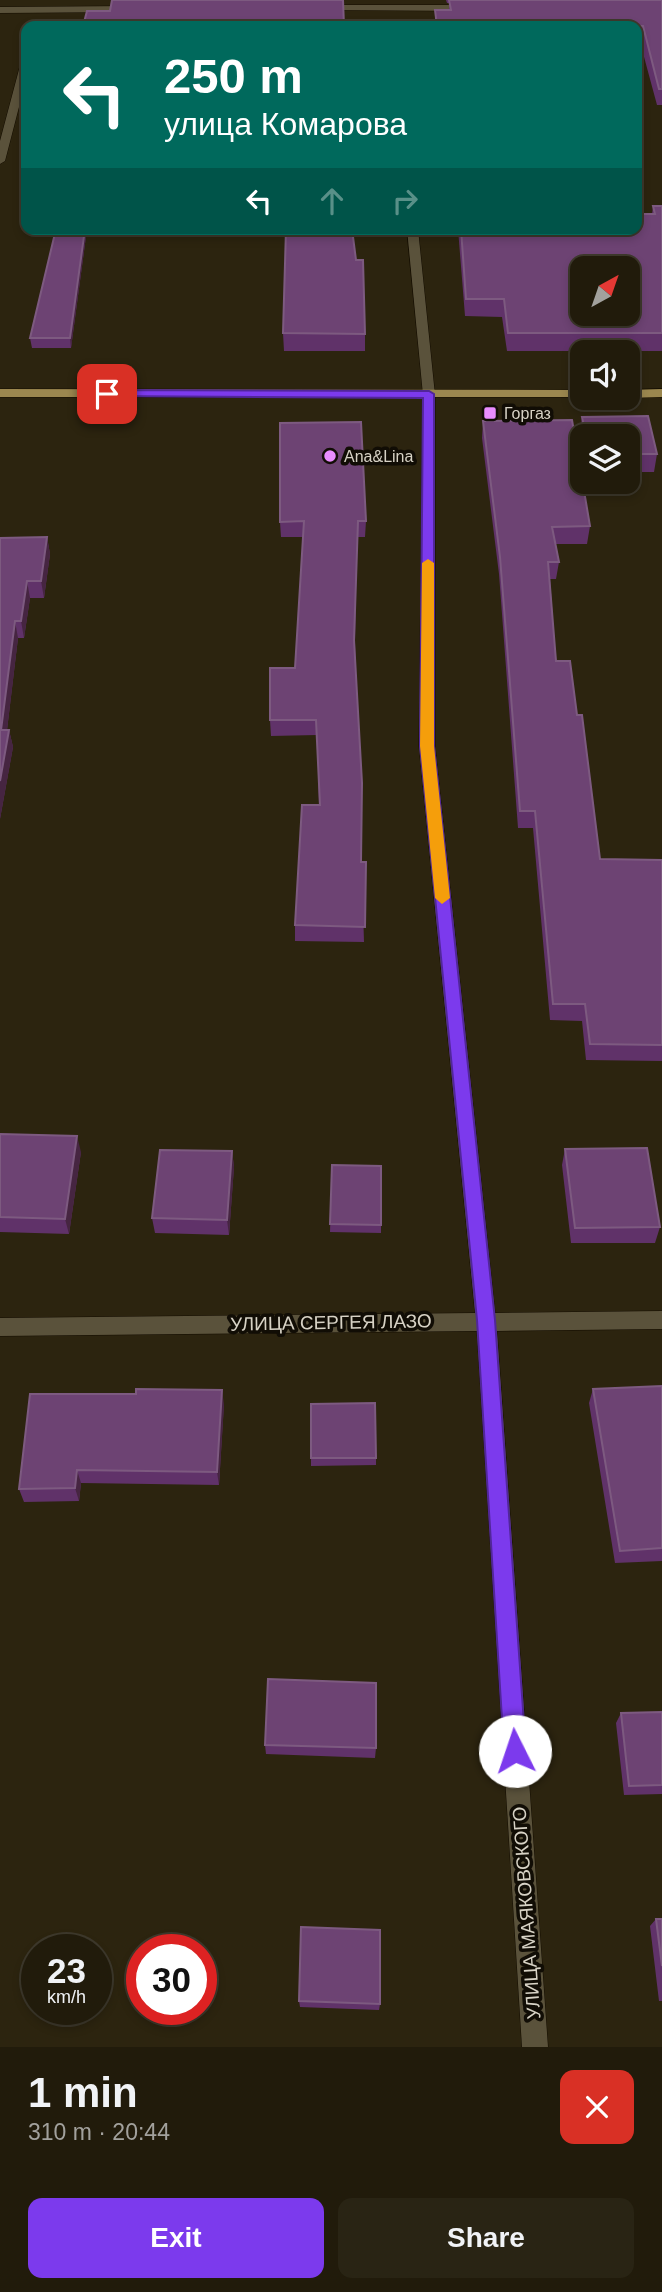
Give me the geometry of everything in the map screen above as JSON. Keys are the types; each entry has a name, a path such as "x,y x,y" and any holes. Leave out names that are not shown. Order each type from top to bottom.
{"main road":[{"path":"0,393 570,394"},
{"path":"640,394 662,393"}],"street":[{"path":"306,8 485,8"},
{"path":"0,10 138,9"},
{"path":"0,161 21,81"},
{"name":"УЛИЦА МАЯКОВСКОГО","path":"413,235 429,394 427,746 486,1320 535,2047"},
{"name":"УЛИЦА СЕРГЕЯ ЛАЗО","path":"0,1327 662,1320"}],"building":[{"path":"112,0 343,0 344,21 84,21 87,11 110,11"},
{"path":"449,0 662,0 662,89 659,89 642,21 436,21 435,10 451,10"},
{"path":"653,206 662,206 662,333 508,333 504,299 466,299 461,235 642,235 642,214 655,214"},
{"path":"55,235 84,235 70,338 30,338"},
{"path":"286,235 353,235 356,260 363,260 365,334 283,333"},
{"path":"648,416 657,454 640,454 640,424 583,424 582,417"},
{"path":"572,420 570,494 585,494 590,526 552,527 559,562 548,562 556,661 570,661 577,715 582,715 600,859 662,860 662,1045 590,1044 585,1004 553,1004 535,811 520,811 500,557 483,421"},
{"path":"361,422 366,521 358,521 354,640 362,783 361,862 366,862 365,927 295,925 302,805 320,805 316,720 270,720 270,668 295,668 304,521 280,522 280,423"},
{"path":"47,537 41,581 27,581 21,621 15,621 1,730 9,730 0,781 0,538"},
{"path":"0,1134 77,1136 65,1219 0,1217"},
{"path":"647,1148 660,1227 575,1228 565,1149"},
{"path":"160,1150 232,1151 227,1220 152,1218"},
{"path":"332,1165 381,1166 381,1225 330,1224"},
{"path":"662,1386 662,1548 620,1551 593,1389"},
{"path":"136,1389 222,1390 217,1472 77,1470 75,1488 19,1489 30,1394 136,1394"},
{"path":"375,1403 376,1458 311,1458 311,1404"},
{"path":"268,1679 376,1683 376,1748 265,1745"},
{"path":"662,1712 662,1785 629,1786 621,1713"},
{"path":"656,1919 662,1919 662,1966"},
{"path":"301,1927 380,1930 380,2004 299,2001"}],"slow traffic":[{"path":"428,563 427,746 442,898"}],"place":[{"name":"Горгаз","path":"490,413"},
{"name":"Ana&Lina","path":"330,456"}],"route":[{"path":"107,394 429,394 427,746 486,1320 515,1751"}]}
